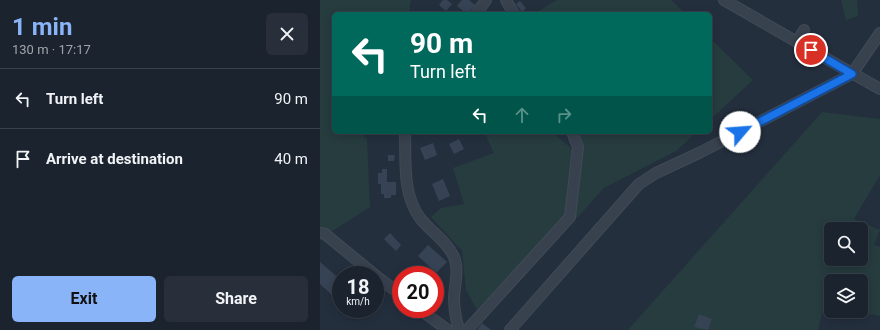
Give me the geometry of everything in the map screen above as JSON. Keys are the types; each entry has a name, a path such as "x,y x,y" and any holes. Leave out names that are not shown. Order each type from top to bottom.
{"street":[{"path":"477,12 486,0"},
{"path":"506,0 513,12"},
{"path":"724,0 880,89"},
{"path":"797,42 804,30"},
{"path":"510,330 639,184 656,173 699,153 852,74 880,33"},
{"path":"405,134 407,188 412,205 420,218 441,239 454,257 456,274 454,298 459,330"},
{"path":"467,330 570,217 578,147 573,134"},
{"path":"320,232 325,234 364,266"},
{"path":"384,282 392,288"},
{"path":"431,318 448,330"}],"green space":[{"path":"320,0 411,0 409,12 332,12 332,134 361,134 367,139 370,207 320,239"},
{"path":"557,0 671,0 684,12 536,12"},
{"path":"841,0 857,0 858,16 846,20"},
{"path":"712,40 753,80 712,118"},
{"path":"822,112 880,119 880,175 854,219 861,222 824,222 824,266 868,266 868,225 880,230 874,245 880,247 880,316 868,314 868,274 824,274 824,307 818,330 628,330"},
{"path":"485,134 554,134 570,147 581,165 580,143 577,134 695,134 676,151 604,188 577,218 566,216 477,310 466,290 462,251 431,217 441,208 464,204 453,168 494,153"}],"building":[{"path":"443,0 447,0 452,4 446,11 439,5"},
{"path":"462,0 469,0 475,5 469,12 464,12 457,6"},
{"path":"520,1 526,8 522,12 516,4"},
{"path":"459,139 464,149 454,154 449,144"},
{"path":"433,143 437,155 425,160 420,148"},
{"path":"388,155 395,155 394,161 388,161"},
{"path":"382,169 387,169 387,182 396,182 396,195 391,195 391,198 384,198 384,194 381,194 381,184 378,184 378,173 382,173"},
{"path":"443,179 450,196 439,201 432,184"},
{"path":"390,233 401,245 396,251 384,239"},
{"path":"428,245 447,262 443,266 429,266 418,256"},
{"path":"320,262 332,272 332,295 320,284"},
{"path":"699,314 712,319 708,330 694,327"},
{"path":"482,323 491,330 477,330"}],"route":[{"path":"740,132 852,74 811,50"}]}
